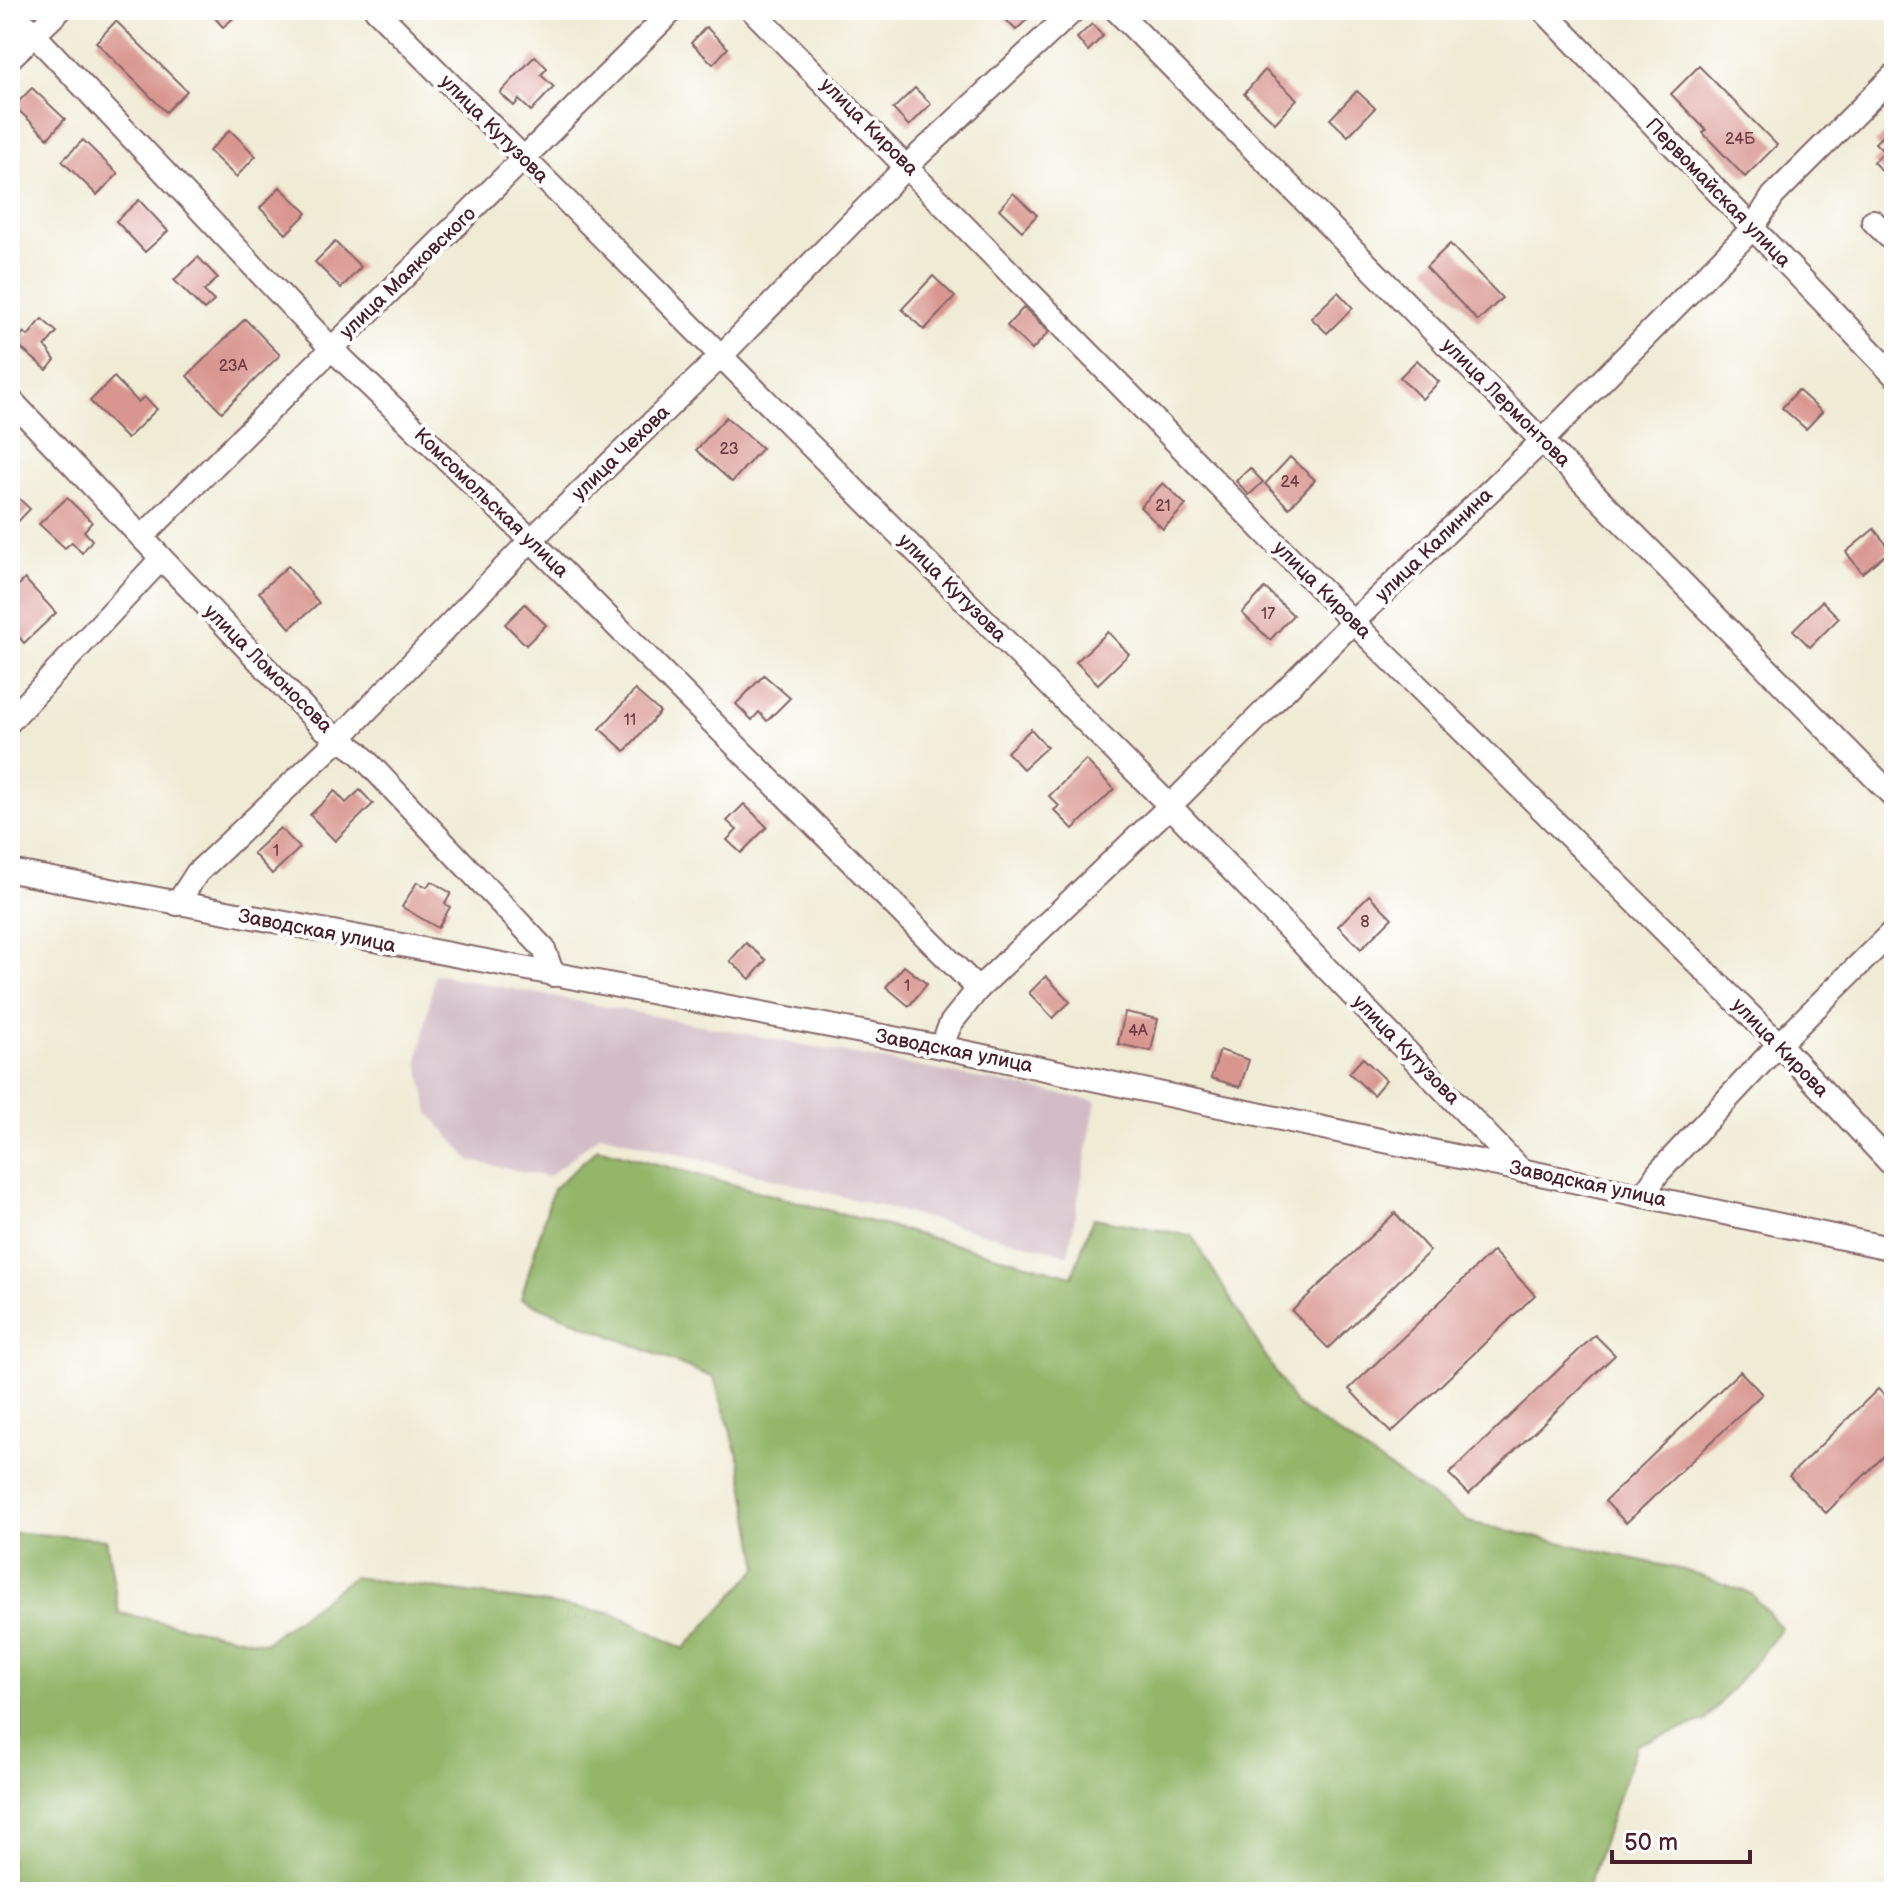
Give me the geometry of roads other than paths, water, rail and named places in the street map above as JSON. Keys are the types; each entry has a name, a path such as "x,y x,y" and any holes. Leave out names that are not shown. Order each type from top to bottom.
{"street":[{"name":"Комсомольская улица","path":"11,10 331,348 531,540 978,989"},
{"path":"10,58 60,10"},
{"name":"улица Кутузова","path":"376,10 1170,806 1522,1171"},
{"name":"улица Маяковского","path":"143,536 673,10"},
{"name":"улица Кирова","path":"752,10 1353,622 1779,1044 1894,1167"},
{"name":"улица Чехова","path":"177,904 197,873 339,739 531,540 721,356 907,166 1074,10"},
{"name":"улица Лермонтова","path":"1116,10 1894,797"},
{"name":"Первомайская улица","path":"1543,10 1894,375"},
{"name":"улица Калинина","path":"941,1047 951,1023 978,989 1170,806 1353,622 1543,440 1752,229 1773,196 1894,75"},
{"path":"1873,221 1894,242"},
{"name":"улица Ломоносова","path":"15,414 143,536 160,560 322,727 358,752 544,949 553,975"},
{"path":"10,721 160,560"},
{"name":"Заводская улица","path":"10,871 941,1047 1894,1249"},
{"path":"1643,1196 1658,1173 1779,1044 1894,930"}]}
